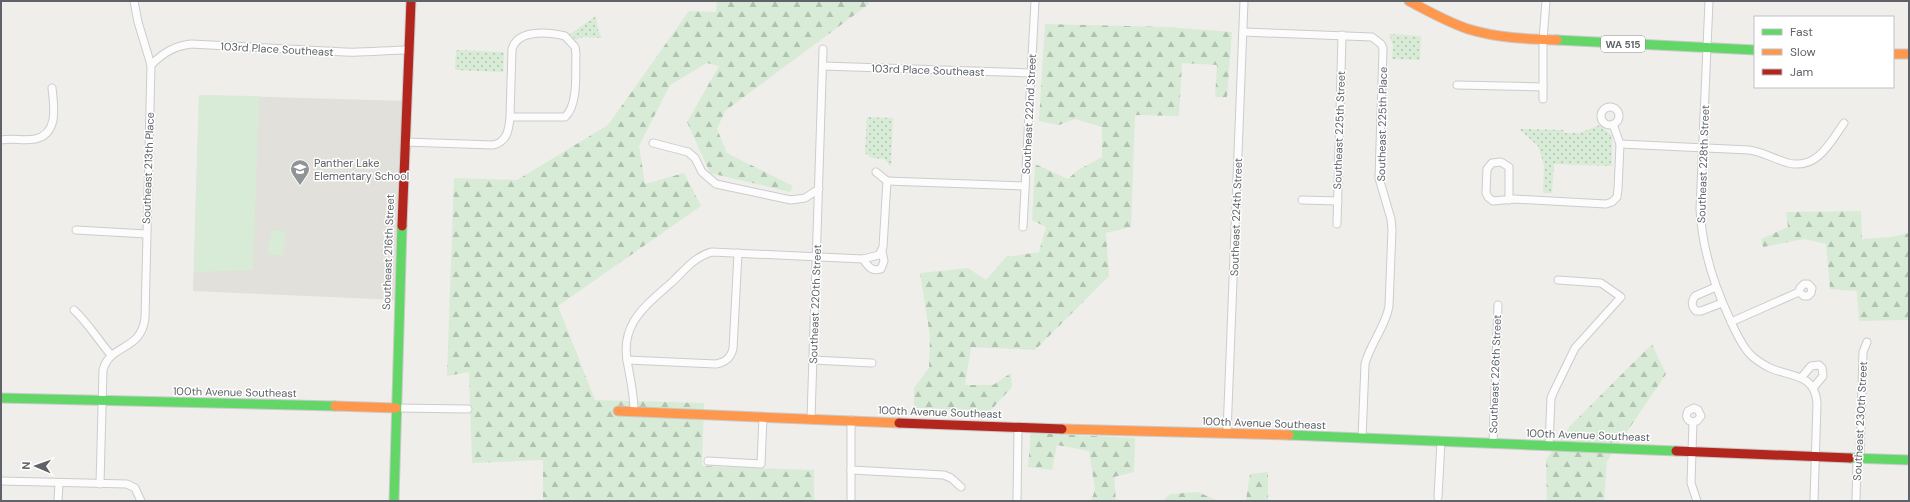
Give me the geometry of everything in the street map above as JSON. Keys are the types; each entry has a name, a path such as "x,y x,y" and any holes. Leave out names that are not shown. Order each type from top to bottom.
{"street":[{"name":"Southeast 213th Place","path":"111,355 133,343 140,336 144,327 145,318 151,65 138,22 134,1"},
{"name":"Southeast 216th Street","path":"394,501 405,142 411,1"},
{"name":"Southeast 222nd Street","path":"1023,227 1035,1"},
{"name":"Southeast 224th Street","path":"1227,433 1244,32 1244,1"},
{"name":"WA 515","path":"1409,1 1448,21 1491,35 1543,40 1754,50"},
{"path":"1543,99 1543,40 1546,1"},
{"name":"Southeast 228th Street","path":"1709,1 1700,209 1701,232 1716,287 1722,303 1748,352 1760,362 1771,368 1802,378"},
{"path":"1244,32 1342,35"},
{"path":"405,142 499,144 508,134 512,49 516,40 527,34 558,34 565,36 573,43 576,49 574,98 571,110 568,114 560,117 510,117"},
{"name":"Southeast 225th Place","path":"1342,35 1372,37 1381,44 1384,52 1379,178 1391,218 1392,229 1389,306 1386,317 1367,354 1365,364 1362,438"},
{"name":"Southeast 225th Street","path":"1337,224 1342,35"},
{"name":"103rd Place Southeast","path":"151,65 161,55 172,49 192,44 364,53 384,50 409,50"},
{"name":"Southeast 220th Street","path":"811,418 823,49"},
{"path":"1894,54 1909,54"},
{"name":"103rd Place Southeast","path":"823,66 1032,73"},
{"path":"1456,85 1543,87"},
{"path":"1,140 35,138 48,131 52,125 54,117 52,88"},
{"path":"1620,144 1758,151 1788,163 1811,162 1824,152 1844,123"},
{"path":"1509,200 1509,167 1501,162 1492,163 1487,169 1488,197 1493,201 1509,200 1606,204 1612,202 1617,197 1618,190 1620,144 1614,124"},
{"path":"653,143 688,152 696,158 702,172 716,184 791,200 802,199 819,189"},
{"path":"876,172 887,181 1025,186"},
{"path":"863,259 869,268 874,270 881,269 884,261 882,251 887,181"},
{"path":"1302,200 1338,201"},
{"path":"76,230 146,234"},
{"path":"634,411 634,395 627,360 626,346 627,337 636,316 703,255 712,252 863,259 876,257 882,251"},
{"path":"627,360 716,364 722,363 731,356 733,350 738,253"},
{"path":"1549,445 1551,398 1554,391 1575,348 1621,297 1601,283 1558,280"},
{"path":"1716,287 1695,296 1692,308 1696,311 1701,311 1722,303"},
{"path":"1731,322 1799,292"},
{"name":"Southeast 226th Street","path":"1493,443 1498,305"},
{"path":"74,310 88,323 98,340 111,355 105,362 102,370 100,484"},
{"name":"Southeast 230th Street","path":"1856,501 1857,458 1860,455 1863,352 1866,342"},
{"path":"813,360 872,363"},
{"path":"1813,388 1823,376 1822,368 1819,366 1811,366 1802,378 1813,388 1817,403 1814,501"},
{"name":"100th Avenue Southeast","path":"1,398 468,409"},
{"name":"100th Avenue Southeast","path":"618,411 811,418 1018,428 1227,433 1815,455 1909,460"},
{"path":"708,461 761,464 763,417"},
{"path":"851,420 851,501"},
{"path":"1693,422 1692,487 1697,501"},
{"path":"1017,501 1018,428"},
{"path":"1438,497 1441,441"},
{"path":"851,470 944,475 951,478 961,487"},
{"path":"1,481 127,484 135,488 141,501"},
{"path":"58,501 59,483"}],"shaded area":[{"name":"Panther Lake Elementary School","path":"199,95 406,101 399,300 193,291"}],"green space":[{"path":"717,1 869,1 869,4 725,111 717,129 727,153 793,186 790,192 710,173 687,122 719,66 707,63 670,85 639,146 645,184 684,173 701,206 558,306 595,400 704,403 702,466 814,470 814,501 543,501 543,460 472,463 469,372 447,376 454,178 517,180 608,125 689,11 716,12"},
{"path":"596,16 598,30 602,38 583,37 576,40 570,34"},
{"path":"1045,24 1167,27 1232,32 1227,97 1215,97 1217,65 1182,63 1179,116 1135,115 1131,227 1106,233 1109,276 1035,350 971,347 965,385 993,385 1011,373 1012,387 990,411 914,408 914,388 929,368 930,336 920,273 968,268 986,280 1006,257 1039,252 1046,227 1032,220 1035,164 1068,179 1078,170 1102,157 1102,127 1075,119 1059,125 1039,121"},
{"path":"1389,34 1421,36 1420,60 1392,59 1393,46"},
{"path":"456,50 504,52 503,72 455,70"},
{"path":"199,95 259,96 253,270 194,272"},
{"path":"867,117 893,118 891,167 885,159 872,158 865,153"},
{"path":"1600,125 1612,136 1612,166 1554,164 1552,193 1543,193 1544,165 1538,146 1519,129 1564,130 1564,133 1579,133"},
{"path":"1861,211 1862,239 1891,237 1909,233 1909,320 1859,321 1857,291 1830,289 1826,244 1804,239 1763,247 1761,239 1788,227 1786,212"},
{"path":"271,230 286,232 283,256 268,254"},
{"path":"1652,344 1666,374 1607,461 1604,501 1547,501 1546,460 1571,425"},
{"path":"1031,433 1135,438 1134,472 1114,477 1116,501 1091,501 1095,490 1089,451 1057,445 1052,470 1028,467"},
{"path":"1268,472 1268,501 1235,501 1246,500 1250,474"},
{"path":"1198,492 1218,501 1163,501 1170,494"}],"traffic: fast":[{"path":"1557,40 1754,50"},
{"path":"394,501 402,226"},
{"path":"1,398 335,406"},
{"path":"1289,435 1676,451"},
{"path":"1850,458 1909,460"}],"traffic: slow":[{"path":"1409,1 1453,23 1479,32 1512,38 1557,40"},
{"path":"1894,54 1909,54"},
{"path":"335,406 396,408"},
{"path":"618,411 899,423"},
{"path":"1062,429 1289,435"}],"traffic: jam":[{"path":"402,226 411,1"},
{"path":"899,423 1062,429"},
{"path":"1676,451 1850,458"}],"place":[{"name":"Panther Lake Elementary School","path":"300,186"}]}
